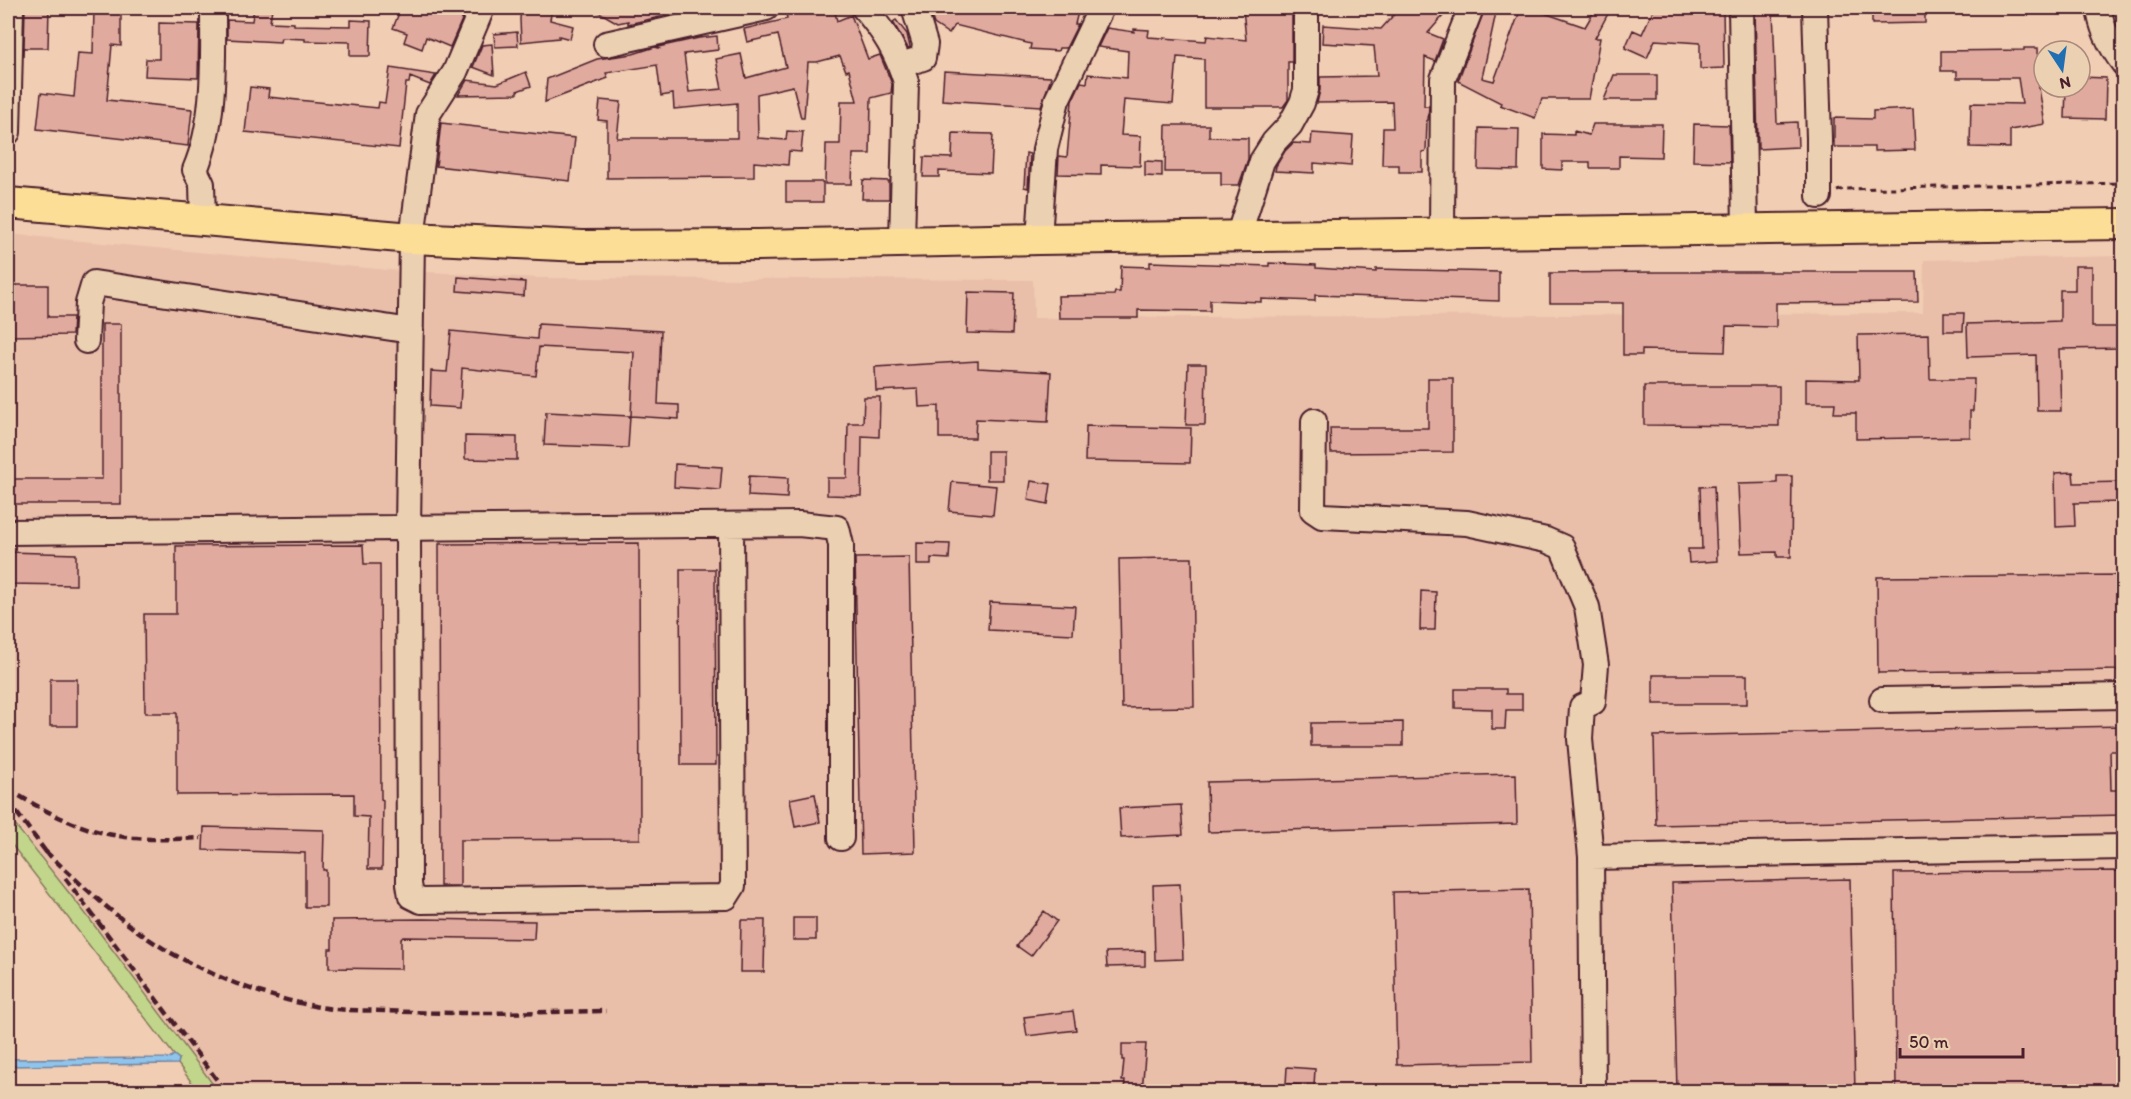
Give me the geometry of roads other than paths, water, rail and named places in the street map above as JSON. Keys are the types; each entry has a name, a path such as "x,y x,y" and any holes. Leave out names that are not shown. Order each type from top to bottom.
{"main road":[{"path":"8,203 412,238 582,246 2124,224"}],"street":[{"path":"8,132 11,8"},
{"path":"203,220 202,184 195,171 202,153 213,79 213,8"},
{"path":"482,8 455,72 428,114 412,238 408,529 409,884 411,896 421,901 726,897 734,886 731,525"},
{"path":"606,44 728,12 766,8"},
{"path":"864,8 887,35 906,82 902,241"},
{"path":"901,65 923,58 925,44 914,8"},
{"path":"1039,239 1046,149 1057,100 1101,8"},
{"path":"1238,237 1262,161 1274,142 1290,125 1306,90 1306,8"},
{"path":"1442,232 1443,79 1471,8"},
{"path":"1741,8 1744,228"},
{"path":"1815,8 1820,138 1819,196"},
{"path":"2099,8 2109,45 2124,64"},
{"path":"86,341 88,303 94,283 411,331"},
{"path":"1314,421 1313,510 1322,516 1467,523 1546,540 1562,547 1587,607 1596,665 1593,702 1582,707 1580,740 1591,857 1593,1092"},
{"path":"8,532 799,524 837,528 841,545 841,838"},
{"path":"1882,700 2124,696"},
{"path":"1591,857 2124,847"}],"water":[{"path":"174,1055 179,1059 178,1064 8,1066 8,1059 170,1058"}],"railway":[{"path":"8,789 53,814 85,828 144,839 201,838"},
{"path":"8,801 49,856"},
{"path":"45,851 106,906 155,943 206,971 242,986 278,997 323,1008 350,1010 469,1013 606,1011"},
{"path":"65,878 226,1092"}]}
